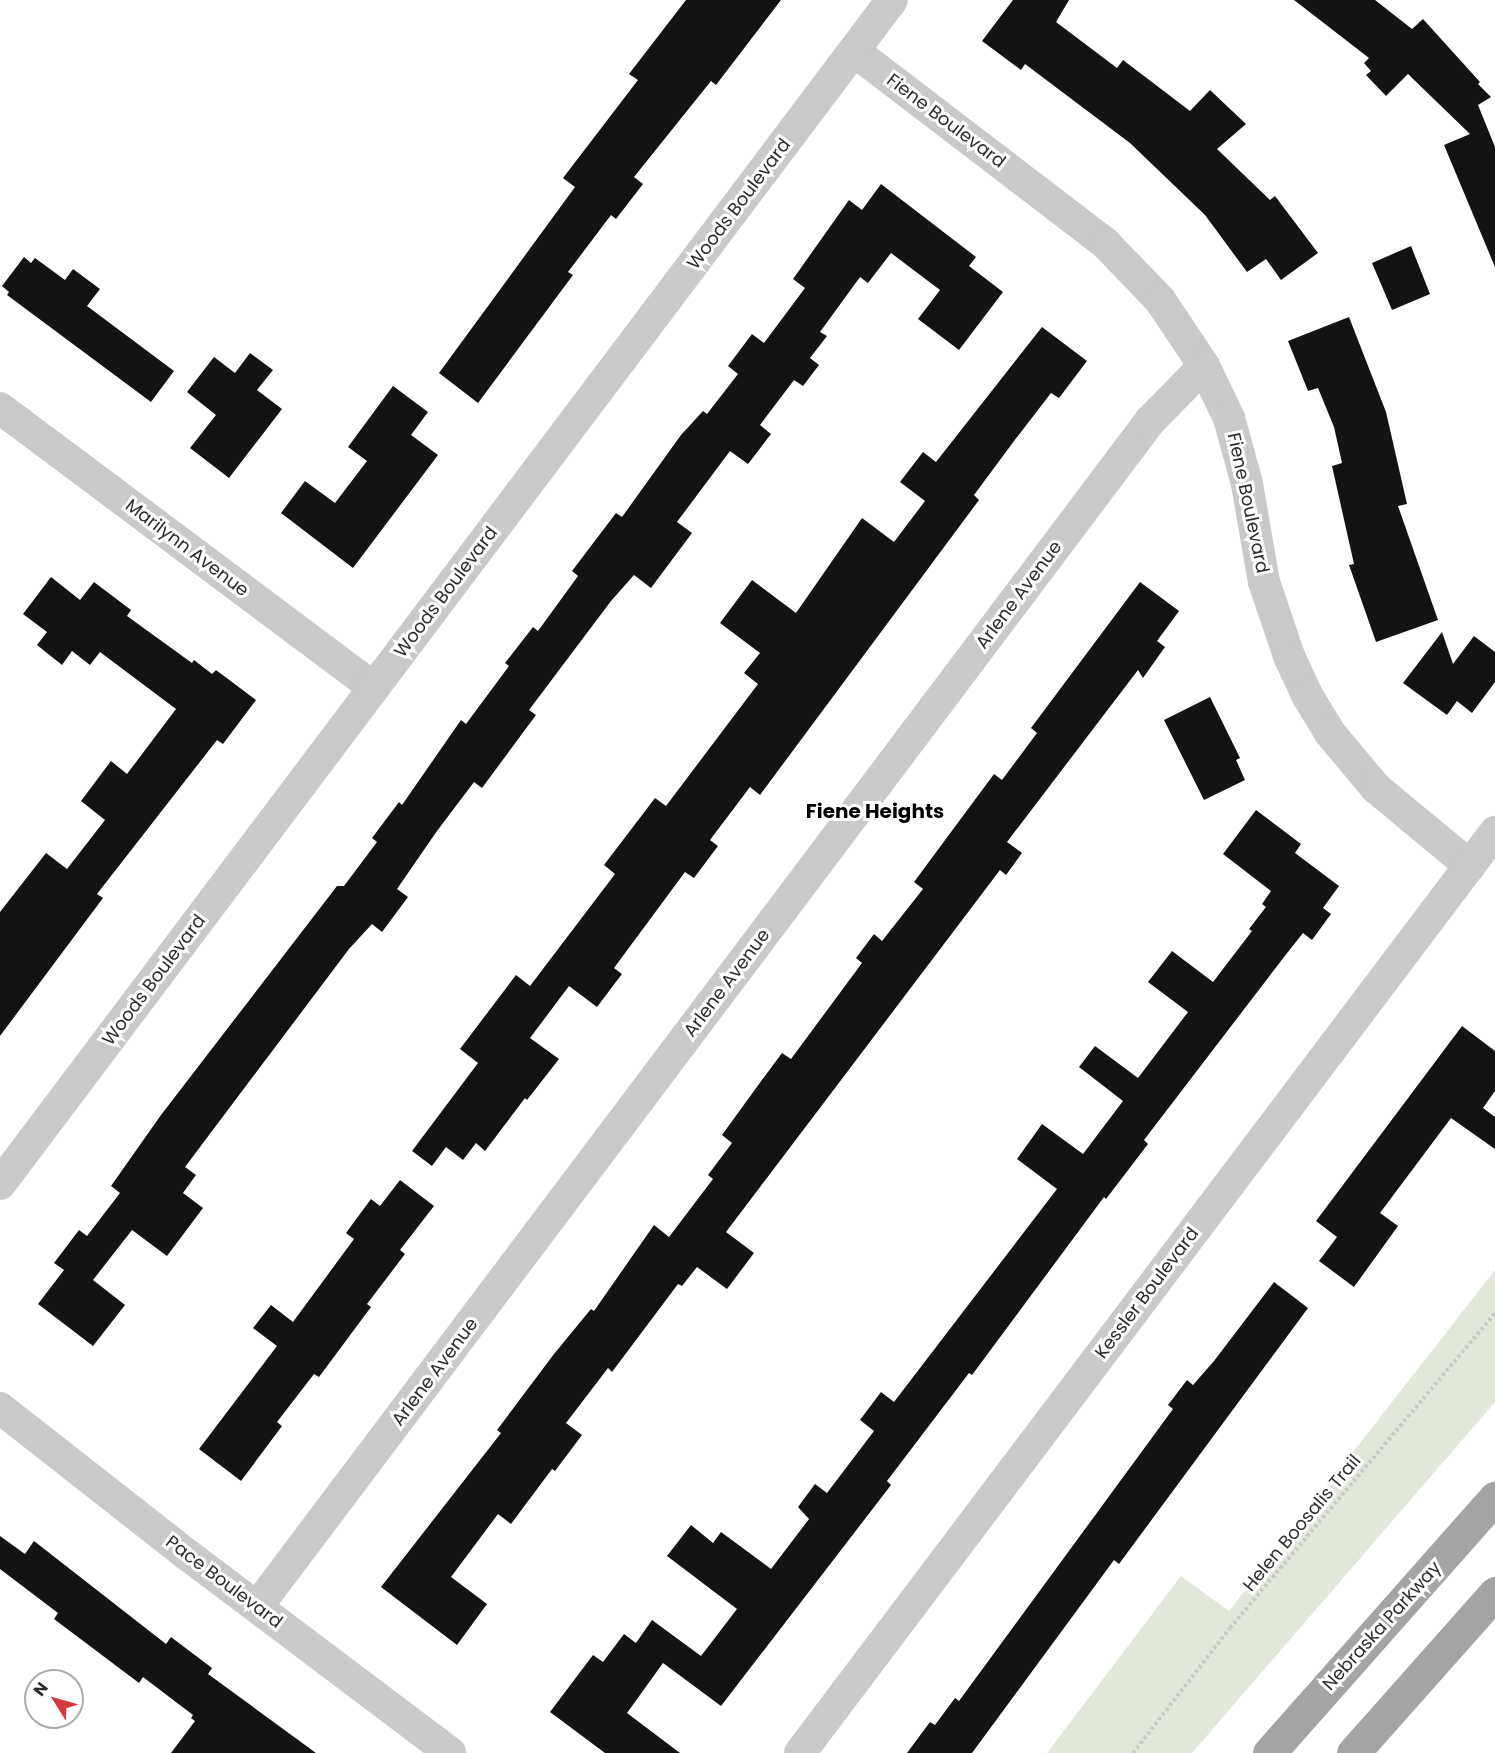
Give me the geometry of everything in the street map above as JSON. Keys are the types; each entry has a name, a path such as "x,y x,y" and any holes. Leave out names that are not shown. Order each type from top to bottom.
{"main road":[{"name":"Nebraska Parkway","path":"1269,1753 1495,1498"},
{"path":"1353,1753 1495,1593"}],"street":[{"name":"Woods Boulevard","path":"0,1184 892,0"},
{"name":"Fiene Boulevard","path":"854,51 1105,243 1160,300 1204,366 1229,418 1241,453 1264,582 1282,639 1307,695 1330,733 1376,788 1470,866"},
{"name":"Arlene Avenue","path":"257,1608 1150,421 1204,366"},
{"name":"Marilynn Avenue","path":"0,408 374,688"},
{"name":"Kessler Boulevard","path":"800,1753 1495,832"},
{"name":"Pace Boulevard","path":"0,1408 257,1608 450,1753"}],"path":[{"name":"Helen Boosalis Trail","path":"1133,1753 1230,1628 1495,1313"}],"shaded area":[{"path":"1495,1270 1495,1402 1192,1753 1047,1753 1181,1576 1229,1611"}],"building":[{"path":"686,0 781,0 716,85 711,81 634,177 643,184 616,219 611,215 568,272 573,275 478,403 439,373 575,187 563,178 638,80 629,74"},
{"path":"1013,0 1069,0 1056,22 1117,68 1123,60 1190,111 1210,90 1246,124 1217,149 1270,200 1275,196 1318,253 1281,280 1266,259 1247,272 1205,215 1130,143 1025,64 1021,70 982,41"},
{"path":"1294,0 1375,0 1412,29 1423,19 1480,82 1478,84 1491,97 1478,105 1495,147 1495,267 1444,145 1470,134 1408,74 1386,96 1366,75 1371,71 1364,63 1369,58"},
{"path":"881,184 976,257 969,266 1003,292 959,350 918,319 940,290 891,253 868,283 860,277 820,332 827,336 810,358 819,365 803,386 794,380 760,425 771,434 748,464 730,451 677,522 692,533 651,588 634,575 611,601 529,710 536,715 482,788 474,782 437,831 397,889 408,897 382,932 372,924 349,949 185,1167 196,1175 183,1193 203,1208 167,1256 132,1230 93,1280 125,1305 93,1346 38,1304 64,1270 54,1263 79,1230 87,1236 120,1193 111,1186 161,1115 337,886 344,886 377,842 372,838 399,802 402,805 461,720 466,724 509,666 505,663 533,627 538,631 578,576 572,571 616,513 622,517 681,435 703,411 707,414 738,374 728,366 752,334 764,343 805,288 793,279 849,200 862,210"},
{"path":"1411,246 1430,294 1392,310 1372,263"},
{"path":"24,257 31,263 35,258 65,280 73,269 100,289 87,306 174,371 151,402 7,295 9,292 2,286"},
{"path":"1349,317 1386,412 1407,504 1398,506 1438,620 1376,642 1349,565 1354,564 1332,466 1342,463 1334,427 1318,388 1308,391 1288,341"},
{"path":"1042,327 1087,361 1059,398 1051,393 1014,441 974,495 979,500 760,795 750,787 710,840 718,846 694,878 685,872 614,968 622,974 597,1007 569,986 530,1038 559,1059 527,1100 525,1098 485,1151 476,1143 463,1160 446,1147 432,1166 412,1151 478,1063 460,1049 516,975 530,986 615,874 604,865 655,798 666,806 758,684 744,673 760,653 720,623 752,580 796,613 862,518 894,542 925,501 900,482 923,452 936,462"},
{"path":"250,353 273,370 257,390 282,409 229,478 190,448 216,415 187,392 214,357 235,373"},
{"path":"393,386 428,412 411,435 438,455 353,568 281,513 305,481 335,503 367,461 348,447"},
{"path":"51,577 80,600 94,582 131,610 127,616 192,663 194,660 212,674 216,670 256,700 223,744 217,740 97,894 103,898 0,1036 0,912 46,853 67,869 105,820 81,801 111,761 127,774 176,709 100,652 90,665 72,651 62,665 37,645 47,632 23,614"},
{"path":"1140,582 1179,611 1157,641 1165,647 1143,678 1138,670 1007,842 1022,853 1006,875 1000,870 726,1232 754,1253 727,1289 697,1267 682,1286 678,1284 612,1372 608,1368 566,1423 582,1435 555,1471 552,1469 511,1524 498,1514 451,1577 487,1604 457,1645 381,1587 501,1433 497,1430 554,1354 591,1309 594,1311 654,1225 669,1237 713,1179 708,1175 732,1143 722,1135 782,1053 791,1059 862,963 856,958 874,934 882,941 923,889 914,882 994,774 1002,780 1037,733 1031,728"},
{"path":"1442,632 1453,664 1474,636 1495,652 1495,682 1472,713 1457,701 1447,715 1403,683"},
{"path":"1210,697 1240,758 1236,760 1245,780 1204,800 1164,720"},
{"path":"1256,810 1301,844 1295,853 1339,886 1323,908 1331,914 1312,940 1303,933 1284,957 1144,1140 1148,1144 1106,1199 1104,1197 972,1375 969,1373 887,1481 891,1485 721,1706 663,1663 627,1713 680,1753 605,1753 550,1712 593,1655 603,1662 624,1634 636,1643 652,1620 701,1656 737,1609 667,1556 691,1525 713,1543 721,1532 771,1569 809,1519 798,1507 815,1484 827,1493 874,1431 860,1420 881,1392 894,1402 1057,1189 1017,1159 1042,1124 1083,1154 1123,1101 1079,1067 1095,1046 1138,1078 1188,1012 1148,982 1172,951 1213,982 1252,931 1249,929 1266,907 1262,904 1271,891 1223,854"},
{"path":"1462,1026 1495,1051 1495,1091 1483,1108 1495,1117 1495,1149 1451,1118 1380,1213 1398,1226 1354,1287 1319,1261 1337,1237 1316,1221"},
{"path":"400,1180 434,1206 400,1250 405,1254 367,1304 371,1307 319,1377 314,1374 277,1422 282,1426 241,1481 199,1449 277,1346 253,1328 271,1305 293,1322 354,1239 346,1233 371,1199 380,1206"},
{"path":"1274,1282 1308,1308 1119,1564 1114,1560 972,1753 907,1753 930,1722 935,1725 955,1698 959,1701 1173,1409 1168,1405 1187,1380 1193,1385 1214,1361"},
{"path":"0,1536 25,1554 34,1541 166,1644 171,1637 212,1668 208,1674 316,1753 171,1753 195,1721 191,1718 193,1715 143,1677 139,1683 54,1619 58,1613 0,1569"}],"district":[{"name":"Fiene Heights","path":"875,811"}]}
